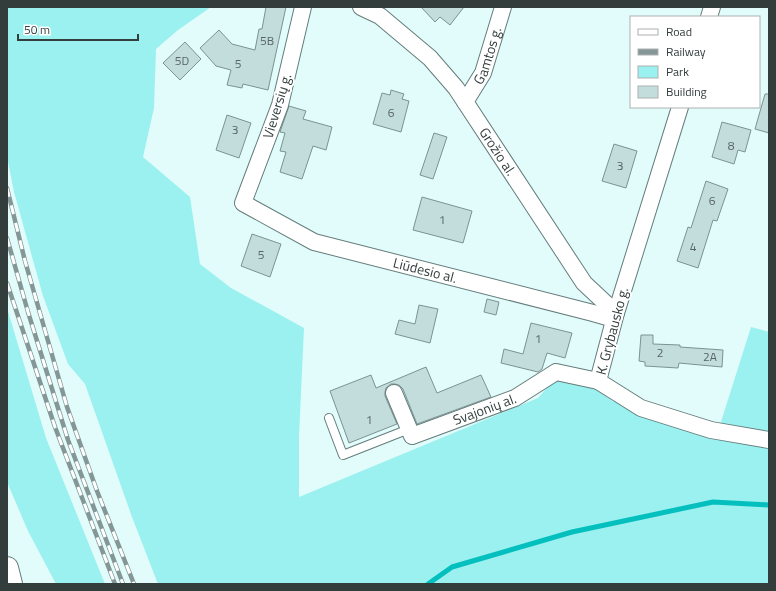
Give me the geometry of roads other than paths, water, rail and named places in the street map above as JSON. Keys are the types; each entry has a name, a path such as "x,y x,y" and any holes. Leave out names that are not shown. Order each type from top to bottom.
{"main road":[{"path":"7,568 11,584"}],"street":[{"name":"Vieversių g.","path":"243,203 280,105 303,7"},
{"name":"Grožio al.","path":"361,7 380,16 430,58 456,88 584,283 615,316"},
{"name":"Gamtos g.","path":"465,102 483,73 503,7"},
{"name":"K. Grybausko g.","path":"680,108 615,316 598,381 641,408 711,430 769,440"},
{"name":"Liūdesio al.","path":"243,203 314,242 586,311 615,316"},
{"name":"Svajonių al.","path":"409,429 412,436 515,398 556,372 598,381"},
{"path":"394,393 409,429"}],"lane":[{"path":"329,418 343,455 409,429"}],"waterway":[{"path":"428,584 452,567 572,532 713,502 769,505"}],"railway":[{"path":"7,188 25,261 67,407 97,491 134,584"},
{"path":"7,238 28,312 68,440 123,584"},
{"path":"7,283 55,427 115,584"}]}
